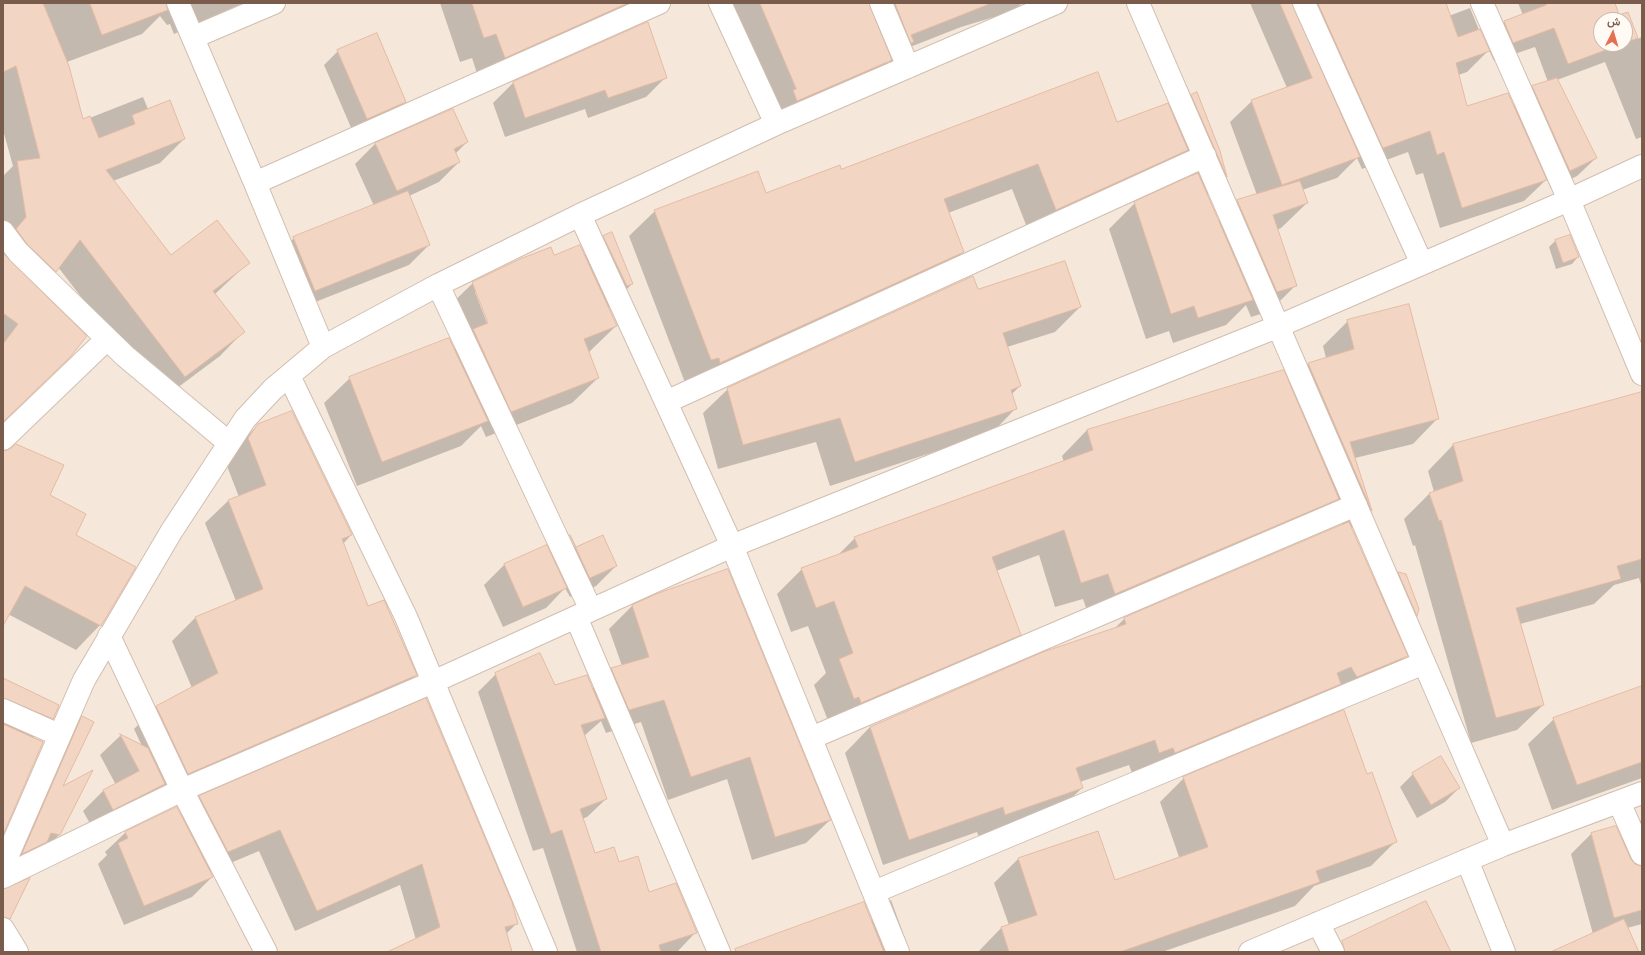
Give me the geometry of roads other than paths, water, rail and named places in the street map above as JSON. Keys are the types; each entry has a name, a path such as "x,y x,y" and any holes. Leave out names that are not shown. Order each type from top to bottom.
{"street":[{"path":"178,3 194,37 323,347"},
{"path":"194,37 274,3"},
{"path":"255,183 659,3"},
{"path":"720,3 776,124"},
{"path":"881,3 908,67"},
{"path":"3,866 84,680 171,532 228,443 257,405 323,347 438,285 580,215 776,124 908,67 1027,9 1056,3"},
{"path":"1138,3 1503,845"},
{"path":"1304,3 1422,264"},
{"path":"1482,3 1569,200 1642,374"},
{"path":"666,402 1205,156"},
{"path":"3,877 182,790 433,682 732,546 1279,326 1569,200 1642,166"},
{"path":"580,215 732,546 898,952"},
{"path":"3,232 18,252 107,339 228,443"},
{"path":"438,285 583,613 719,952"},
{"path":"3,439 107,339"},
{"path":"289,376 406,617 546,952"},
{"path":"810,738 1356,505"},
{"path":"109,636 182,790 266,952"},
{"path":"874,892 1424,663"},
{"path":"3,710 59,735"},
{"path":"1250,952 1503,845 1642,794"},
{"path":"1619,802 1642,854"},
{"path":"1467,860 1504,952"},
{"path":"1318,923 1333,952"},
{"path":"3,929 17,952"}]}
